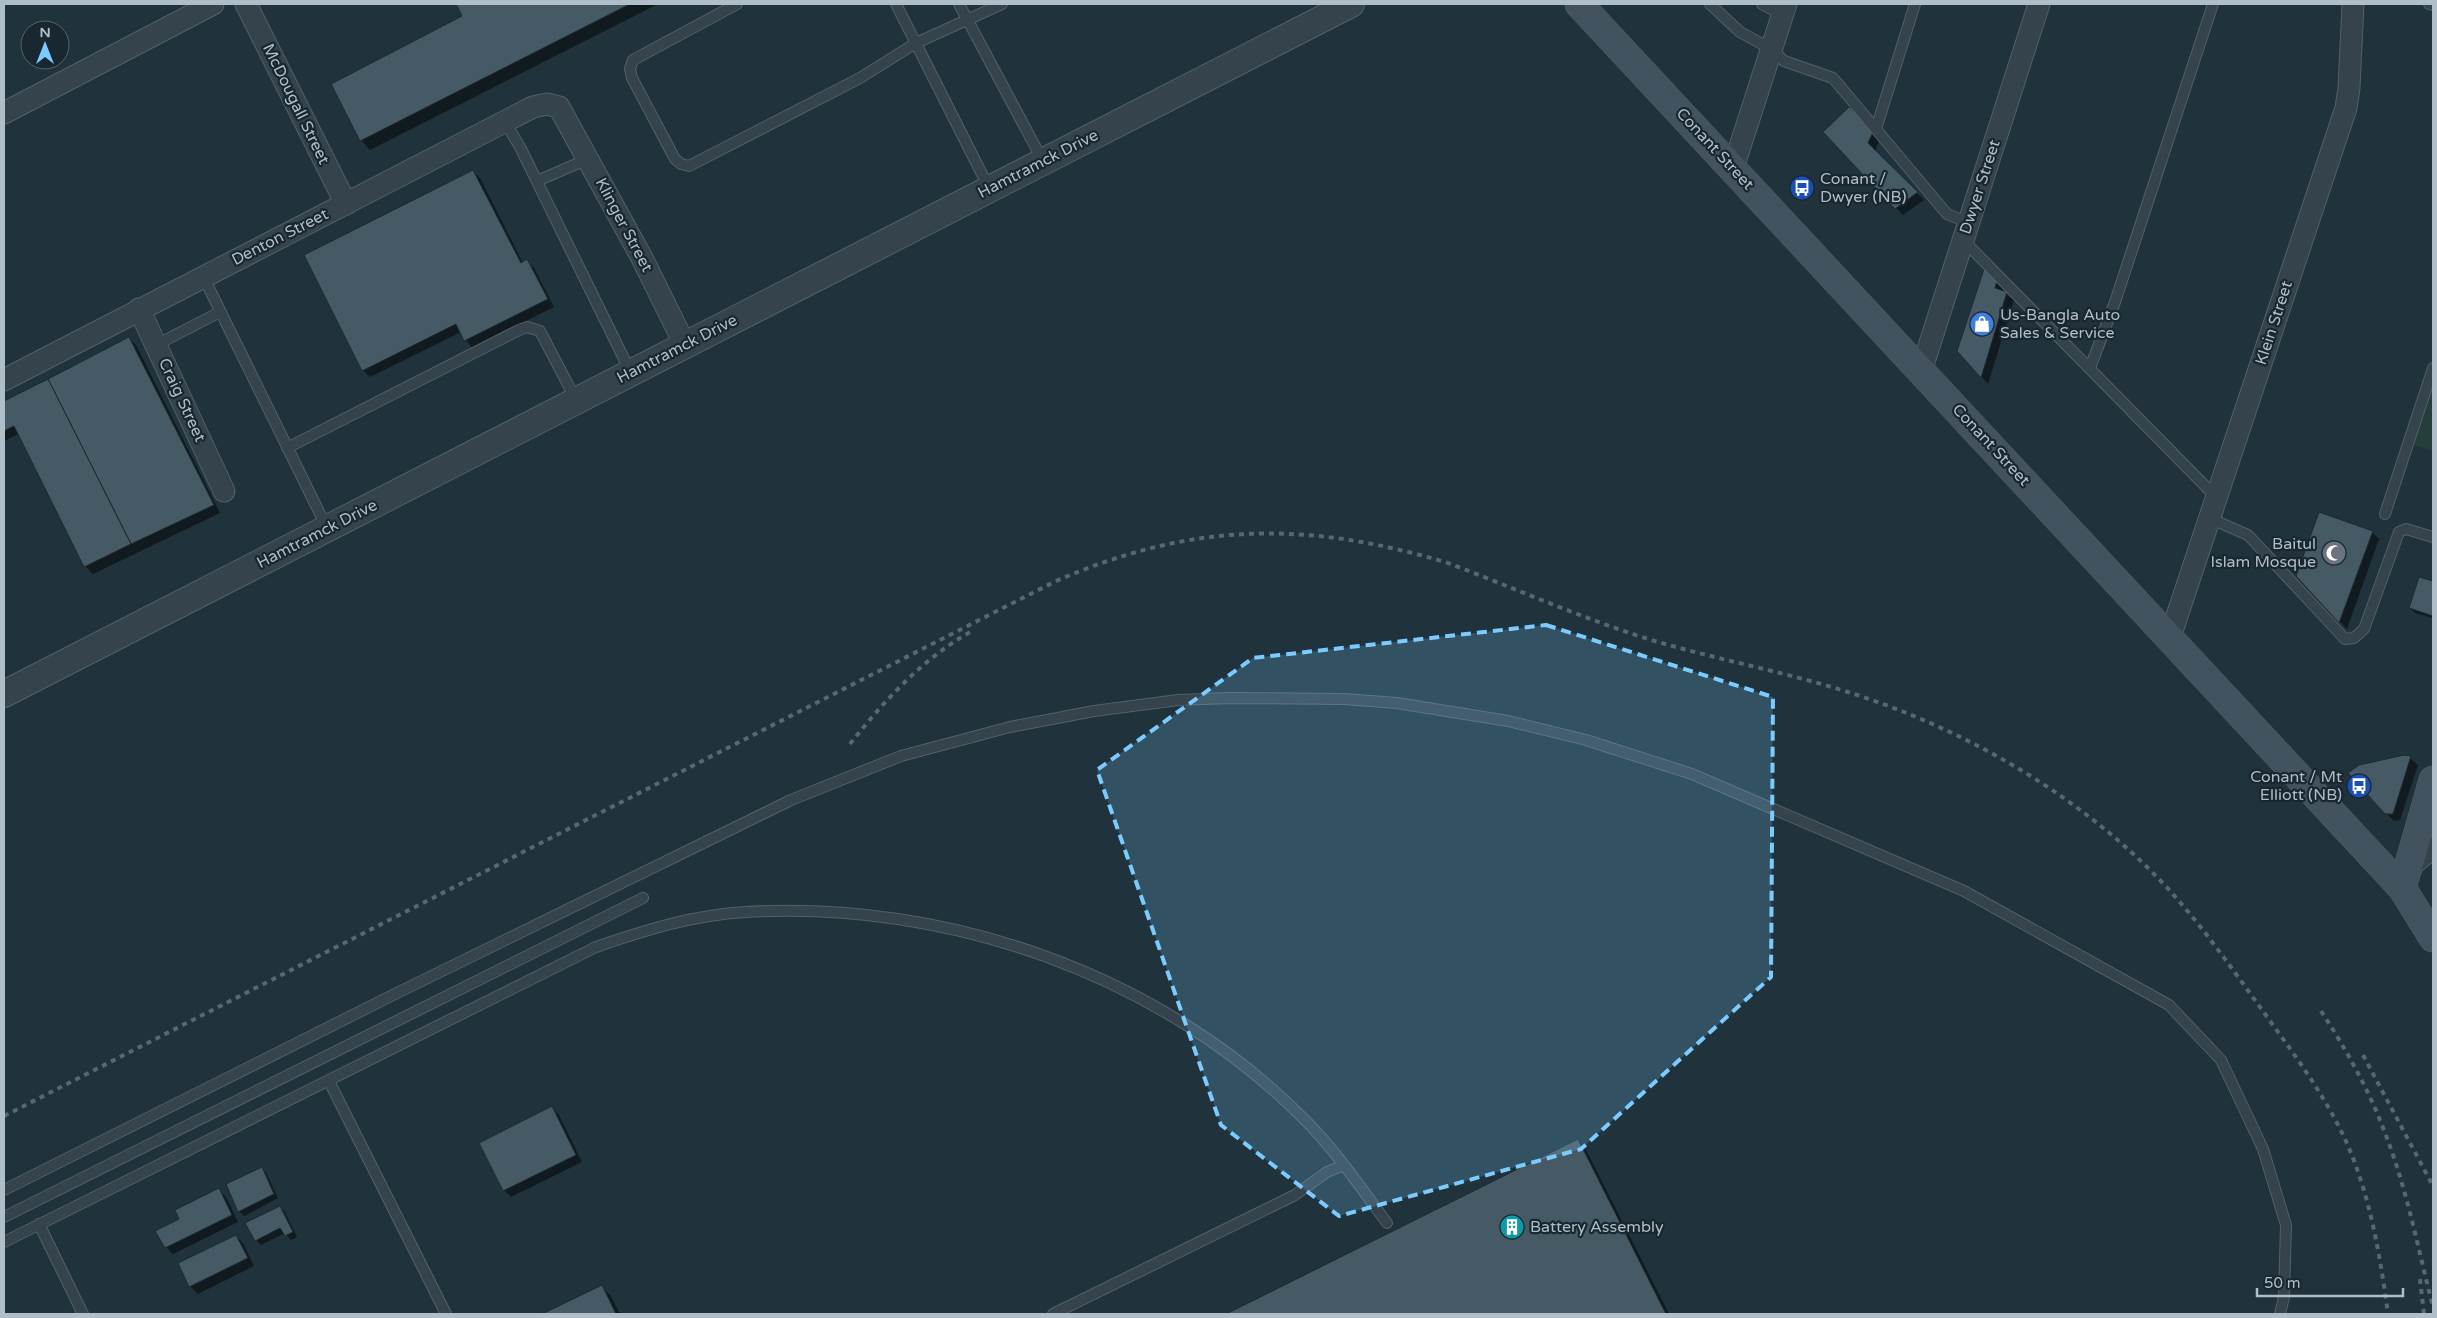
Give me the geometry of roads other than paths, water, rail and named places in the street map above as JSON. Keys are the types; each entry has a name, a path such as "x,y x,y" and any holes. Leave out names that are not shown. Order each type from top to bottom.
{"main road":[{"name":"Conant Street","path":"1579,4 2402,888 2433,938"},
{"path":"2402,888 2433,780"}],"street":[{"path":"4,113 213,4"},
{"name":"McDougall Street","path":"246,4 346,204"},
{"name":"Hamtramck Drive","path":"4,694 1351,4"},
{"name":"Dwyer Street","path":"1921,371 2039,4"},
{"name":"Klein Street","path":"2170,637 2346,108 2349,88 2352,4"},
{"path":"1733,168 1784,9"},
{"name":"Denton Street","path":"4,380 533,107 547,104 559,107"},
{"name":"Klinger Street","path":"559,107 642,258 685,345"},
{"name":"Craig Street","path":"139,309 224,491"},
{"path":"2402,888 2414,863 2433,848"}],"lane":[{"path":"737,4 632,60 630,69 632,78 675,159 681,164 689,166 860,78 916,43 967,18 1002,4"},
{"path":"896,4 990,189"},
{"path":"959,4 1043,162"},
{"path":"1710,4 1740,32 1771,49 1784,61 1833,78 1947,214 1966,232 2090,368 2216,497"},
{"path":"1762,4 1784,9"},
{"path":"1876,129 1915,4"},
{"path":"2090,368 2115,302 2213,4"},
{"path":"2429,4 2433,5"},
{"path":"505,122 537,181 631,373"},
{"path":"537,181 588,159"},
{"path":"203,276 327,528"},
{"path":"156,345 220,312"},
{"path":"288,448 527,327 540,331 577,401"},
{"path":"2385,514 2433,368"},
{"path":"2209,518 2248,535 2332,628 2345,639 2354,638 2364,629 2399,532 2406,529 2433,537"},
{"path":"4,1190 394,994 791,800 901,756 956,740 1029,723 1150,703 1288,697 1363,700 1452,711 1536,727 1630,752 1692,774 1964,891 2169,1005 2221,1060 2263,1149 2286,1225 2284,1297 2280,1314"},
{"path":"4,1217 643,898"},
{"path":"4,1242 596,947 671,923 744,912 806,911 867,914 928,924 988,938 1047,957 1104,980 1151,1005 1210,1042 1259,1079 1305,1120 1344,1165 1387,1223"},
{"path":"329,1081 446,1314"},
{"path":"1054,1314 1295,1194 1327,1172 1344,1165"},
{"path":"39,1224 83,1314"}],"railway":[{"path":"4,1116 1054,582 1104,562 1153,548 1201,538 1249,534 1297,534 1346,539 1396,549 1448,563 1572,612 1648,639 1773,671 1848,692 1889,706 1969,741 2008,762 2081,810 2147,867 2191,916 2281,1035 2326,1103 2345,1139 2361,1181 2373,1225 2388,1314"},
{"path":"850,744 905,681 937,654 972,631"},
{"path":"2321,1011 2372,1101 2393,1154 2406,1197 2433,1307"},
{"path":"2363,1055 2433,1186"},
{"path":"2420,1279 2424,1314"}],"place":[{"name":"Conant / Dwyer (NB)","path":"1802,188"},
{"name":"Us-Bangla Auto Sales & Service","path":"1982,324"},
{"name":"Baitul Islam Mosque","path":"2334,553"},
{"name":"Conant / Mt Elliott (NB)","path":"2359,786"},
{"name":"Battery Assembly","path":"1512,1227"}]}
